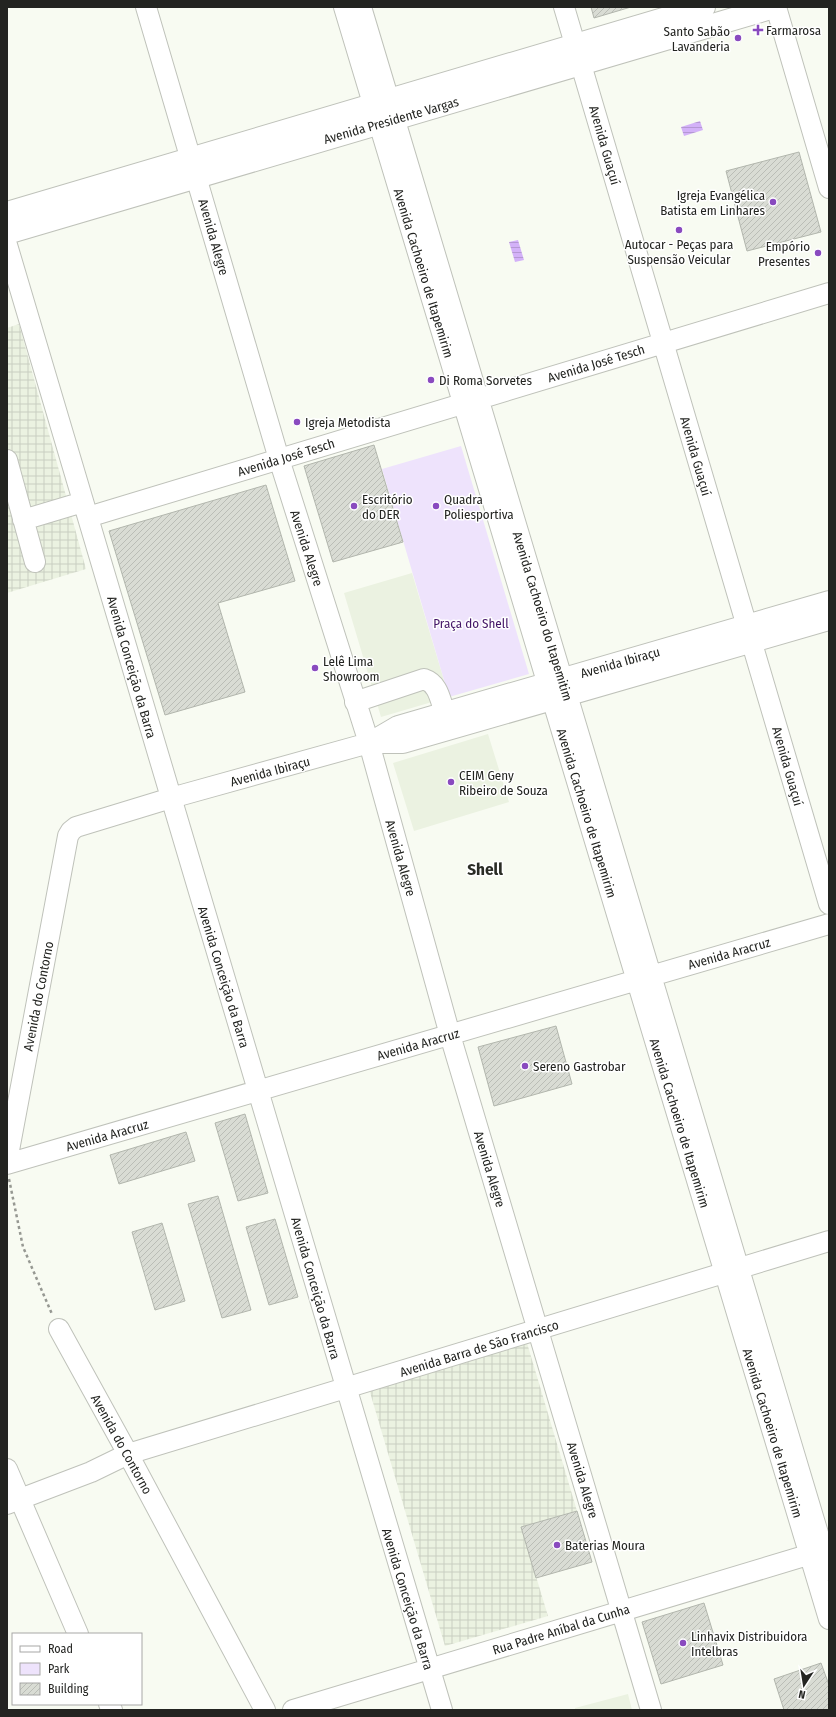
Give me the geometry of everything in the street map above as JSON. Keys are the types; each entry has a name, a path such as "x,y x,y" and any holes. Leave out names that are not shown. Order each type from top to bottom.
{"main road":[{"name":"Avenida Presidente Vargas","path":"578,54 704,7"},
{"name":"Avenida Presidente Vargas","path":"7,233 194,168 578,54 775,7"},
{"name":"Avenida Presidente Vargas","path":"7,213 194,168"}],"street":[{"name":"Avenida Alegre","path":"146,7 279,459 369,743 450,1035 651,1710"},
{"name":"Avenida Cachoeiro de Itapemirim","path":"344,7 384,112 732,1270 821,1551 829,1619"},
{"path":"361,7 384,112"},
{"name":"Avenida Guaçuí","path":"564,7 829,904"},
{"path":"775,7 829,188"},
{"name":"Avenida Conceição da Barra","path":"7,244 442,1710"},
{"name":"Avenida José Tesch","path":"23,520 85,509 279,459 829,293"},
{"path":"7,460 35,562"},
{"name":"Avenida Ibiraçu","path":"749,634 829,601"},
{"name":"Avenida Ibiraçu","path":"369,743 403,743 557,689 749,634 829,620"},
{"path":"356,702 424,679 432,682 436,688 445,713"},
{"name":"Avenida Ibiraçu","path":"71,831 76,827 171,798 369,743 398,726 445,713 557,689"},
{"name":"Avenida do Contorno","path":"8,1166 65,852 71,831"},
{"name":"Avenida Aracruz","path":"8,1166 258,1091 829,924"},
{"name":"Avenida Barra de São Francisco","path":"13,1502 91,1472 128,1454 829,1241"},
{"name":"Avenida do Contorno","path":"59,1329 128,1454 265,1710"},
{"path":"7,1469 13,1502 78,1633"},
{"path":"821,1551 829,1570"},
{"name":"Rua Padre Aníbal da Cunha","path":"293,1710 821,1551"}],"path":[{"path":"8,1166 24,1247 59,1329"}],"shaded area":[{"path":"700,121 703,130 684,136 681,127"},
{"path":"518,240 524,260 515,262 509,242"},
{"path":"19,324 86,569 7,593 7,328"},
{"path":"412,573 449,697 381,717 344,593"},
{"name":"CEIM Geny Ribeiro de Souza","path":"488,734 509,802 414,831 393,763"},
{"path":"527,1343 577,1511 521,1527 548,1616 445,1646 369,1389"},
{"path":"628,1694 632,1710 575,1710 575,1708"}],"green space":[{"name":"Praça do Shell","path":"461,446 529,674 449,697 382,469"}],"building":[{"path":"591,7 631,7 594,18"},
{"name":"Igreja Evangélica Batista em Linhares","path":"799,152 821,232 747,251 726,171"},
{"name":"Escritório do DER","path":"374,445 403,542 333,562 304,466"},
{"path":"266,485 295,581 218,603 245,692 165,715 109,531"},
{"name":"Sereno Gastrobar","path":"556,1026 572,1084 494,1106 478,1047"},
{"path":"245,1114 268,1193 238,1201 215,1123"},
{"path":"186,1132 195,1161 119,1184 110,1155"},
{"path":"218,1196 251,1310 222,1318 188,1204"},
{"path":"275,1219 298,1297 269,1305 246,1227"},
{"path":"162,1223 185,1301 155,1310 132,1232"},
{"name":"Baterias Moura","path":"577,1511 592,1562 536,1578 521,1527"},
{"name":"Linhavix Distribuidora Intelbras","path":"704,1603 723,1665 661,1684 642,1622"},
{"path":"821,1663 829,1685 829,1710 784,1710 774,1679"}],"place":[{"name":"Farmarosa","path":"758,30"},
{"name":"Santo Sabão Lavanderia","path":"738,38"},
{"name":"Igreja Evangélica Batista em Linhares","path":"773,202"},
{"name":"Autocar - Peças para Suspensão Veicular","path":"679,230"},
{"name":"Empório Presentes","path":"818,253"},
{"name":"Di Roma Sorvetes","path":"431,380"},
{"name":"Igreja Metodista","path":"297,422"},
{"name":"Escritório do DER","path":"354,506"},
{"name":"Quadra Poliesportiva","path":"436,506"},
{"name":"Lelê Lima Showroom","path":"315,668"},
{"name":"CEIM Geny Ribeiro de Souza","path":"451,782"},
{"name":"Sereno Gastrobar","path":"525,1066"},
{"name":"Baterias Moura","path":"557,1545"},
{"name":"Linhavix Distribuidora Intelbras","path":"683,1643"}],"district":[{"name":"Shell","path":"485,869"}]}
